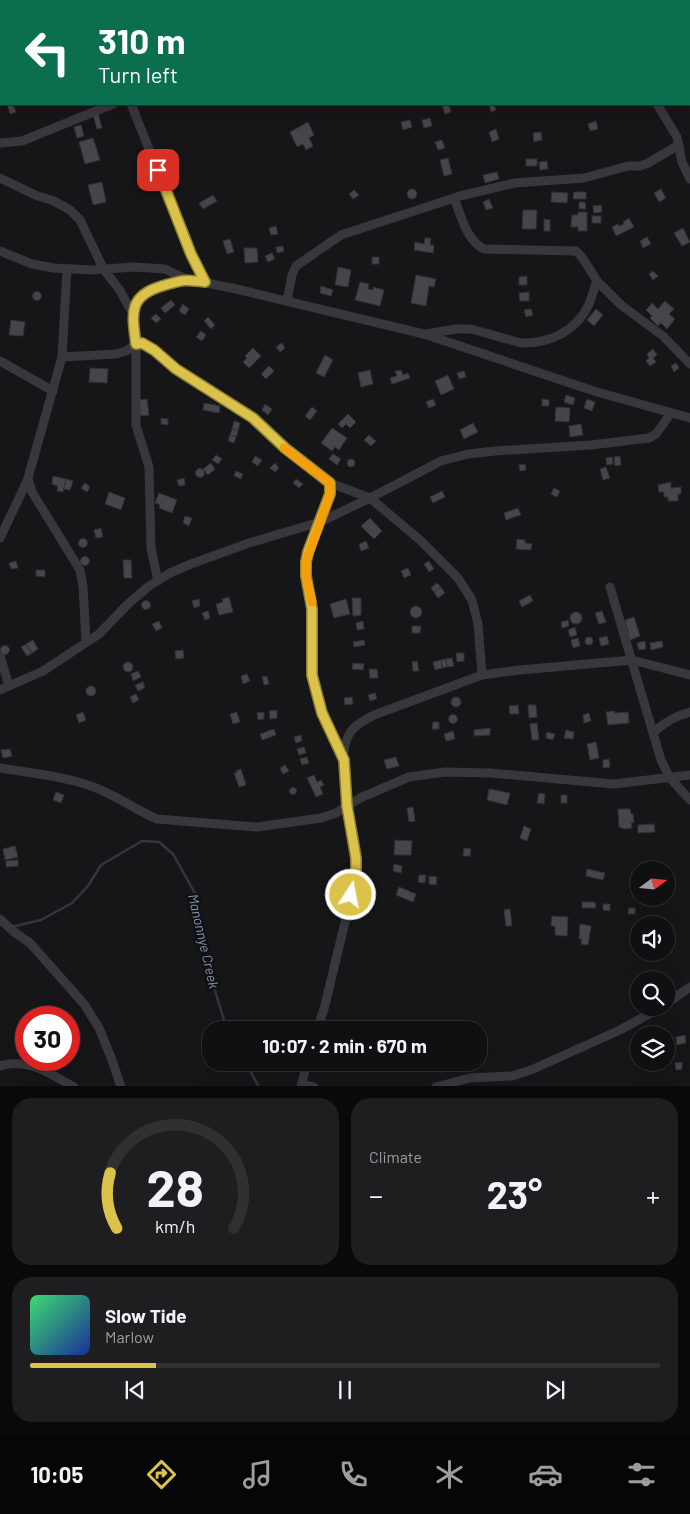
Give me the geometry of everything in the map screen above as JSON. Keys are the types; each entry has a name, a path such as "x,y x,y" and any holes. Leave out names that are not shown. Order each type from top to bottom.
{"street":[{"path":"0,143 22,141 111,105"},
{"path":"131,105 191,254 205,282"},
{"path":"658,105 677,136 682,162 690,179"},
{"path":"287,301 292,275 296,266 334,238 349,232 454,198 515,183 584,178 628,166 640,166 679,145"},
{"path":"0,178 35,195 54,201 70,210 80,220 104,270 119,289 133,314"},
{"path":"454,198 470,238 476,245 484,249 576,251 597,281 621,305 663,336 690,364"},
{"path":"0,251 32,264 67,269 104,270 135,267 171,271 186,279 424,334 596,392 690,418"},
{"path":"0,538 28,478 62,357 67,269"},
{"path":"158,580 150,548 148,467 136,425 136,344 133,314 138,298 143,293 186,279"},
{"path":"424,334 464,329 521,343 551,339 559,336 584,314 597,281"},
{"path":"62,357 116,354 142,343 154,350 176,369 253,418 285,448 330,483 370,498 420,540 458,578 472,600 478,624 482,675"},
{"path":"0,361 53,391"},
{"path":"0,690 43,670 99,634 128,604 158,580 191,564 249,543 320,522 441,461 468,454 526,448 591,445 649,438 656,434 671,413"},
{"path":"28,478 32,492 80,570 83,586 86,642"},
{"path":"330,483 330,494 306,562 306,576 312,609 312,675 322,713 344,760"},
{"path":"610,588 661,760 670,778 690,800"},
{"path":"0,656 9,686"},
{"path":"320,1021 356,877 356,858 347,806 344,760 348,736 353,729 361,722 426,695 482,675 632,660 690,675"},
{"path":"653,733 663,724 690,712"},
{"path":"0,768 60,778 90,786 120,798 144,813 157,818 257,827 322,818 336,813 360,798 409,778 446,772 490,773 614,784 690,775"},
{"path":"0,919 30,943 84,1004 99,1028 121,1086"},
{"path":"675,998 690,987"},
{"path":"436,1086 470,1078 512,1076 531,1070 620,1030 645,1016"},
{"path":"0,1066 11,1063 29,1064 74,1086"},
{"path":"305,1071 302,1085 314,1086"}],"building":[{"path":"7,105 13,105 16,112 10,114"},
{"path":"442,105 449,105 451,112 445,114"},
{"path":"489,105 494,105 496,110 491,112"},
{"path":"98,114 102,128 97,129 93,115"},
{"path":"430,118 432,126 424,128 422,120"},
{"path":"410,120 412,127 403,130 401,122"},
{"path":"596,121 598,129 590,131 588,124"},
{"path":"308,122 314,135 309,138 313,146 306,150 303,144 297,147 290,132"},
{"path":"81,125 84,136 77,138 74,127"},
{"path":"496,129 499,139 492,142 489,132"},
{"path":"541,132 542,140 534,142 533,133"},
{"path":"93,138 100,160 85,164 79,142"},
{"path":"442,140 445,148 438,150 435,142"},
{"path":"448,158 452,174 444,176 440,160"},
{"path":"526,159 537,159 537,166 526,166"},
{"path":"547,161 548,169 540,170 539,162"},
{"path":"497,172 499,179 485,183 483,175"},
{"path":"102,182 106,202 93,205 88,185"},
{"path":"410,189 414,189 417,194 416,198 410,199 407,196 407,192"},
{"path":"661,189 666,198 659,202 654,193"},
{"path":"354,190 359,195 353,199 349,194"},
{"path":"552,192 568,193 567,203 551,202"},
{"path":"574,192 586,192 586,199 573,199"},
{"path":"213,195 217,201 203,209 199,203"},
{"path":"489,199 493,208 486,210 483,202"},
{"path":"579,202 585,202 586,209 579,209"},
{"path":"601,205 602,212 594,213 593,206"},
{"path":"523,210 537,210 536,229 522,229"},
{"path":"578,212 587,212 587,231 578,231 578,227 571,227 572,215 578,215"},
{"path":"592,216 601,216 601,223 592,223"},
{"path":"629,218 634,227 616,236 612,227 624,224 623,222"},
{"path":"544,219 550,220 550,231 544,231"},
{"path":"276,226 278,234 271,235 269,228"},
{"path":"683,228 690,242 682,246 674,233"},
{"path":"647,237 651,244 643,248 640,241"},
{"path":"425,238 431,238 430,245 434,245 433,253 414,250 415,242 424,244"},
{"path":"230,239 234,252 227,254 223,241"},
{"path":"283,246 284,251 277,253 276,247"},
{"path":"244,248 257,248 258,262 245,263"},
{"path":"272,253 275,259 268,262 265,256"},
{"path":"372,257 379,257 379,264 372,264"},
{"path":"338,267 351,270 348,287 335,285"},
{"path":"653,271 658,276 653,280 649,274"},
{"path":"416,275 436,279 434,287 429,286 426,306 411,303"},
{"path":"527,276 527,285 519,285 519,277"},
{"path":"360,282 369,284 368,289 373,290 373,287 384,290 380,306 355,300"},
{"path":"321,286 333,290 331,296 320,293"},
{"path":"37,292 41,296 37,300 33,296"},
{"path":"529,292 529,301 520,301 519,293"},
{"path":"171,300 175,305 165,313 161,308"},
{"path":"665,301 674,309 669,314 675,319 667,329 661,323 658,326 650,318 652,316 646,310 652,303 658,309"},
{"path":"183,304 189,309 185,315 179,311"},
{"path":"531,309 533,315 526,317 524,310"},
{"path":"596,309 603,315 594,326 587,320"},
{"path":"156,314 161,319 156,323 151,318"},
{"path":"208,317 215,325 211,329 204,321"},
{"path":"11,320 25,322 23,336 9,335"},
{"path":"201,331 206,335 202,341 196,337"},
{"path":"282,343 285,348 280,352 276,347"},
{"path":"253,348 261,356 249,368 243,362 247,358 245,356"},
{"path":"653,349 657,355 653,358 656,362 650,366 646,361 649,358 647,354"},
{"path":"325,355 333,360 324,377 316,373"},
{"path":"676,363 679,368 674,372 671,366"},
{"path":"269,366 274,371 266,379 261,374"},
{"path":"90,368 108,369 107,383 89,382"},
{"path":"370,370 373,384 361,387 358,373"},
{"path":"401,370 403,375 408,373 410,378 392,384 390,378 397,376 395,371"},
{"path":"464,371 466,377 459,379 457,373"},
{"path":"448,375 454,389 441,395 435,381"},
{"path":"566,395 575,398 573,405 564,402"},
{"path":"147,399 149,415 140,416 139,400"},
{"path":"433,399 436,405 429,408 426,402"},
{"path":"542,399 549,400 549,406 542,406"},
{"path":"587,399 595,402 592,411 584,408"},
{"path":"204,403 220,406 219,413 203,410"},
{"path":"265,404 272,409 268,415 262,410"},
{"path":"312,407 317,411 310,420 305,416"},
{"path":"556,407 570,408 569,422 555,421"},
{"path":"348,414 356,422 350,428 346,424 342,428 338,424"},
{"path":"161,418 168,419 168,425 161,424"},
{"path":"234,421 240,423 238,431 232,429"},
{"path":"473,423 478,432 464,439 460,430"},
{"path":"581,424 583,435 570,437 569,426"},
{"path":"332,428 347,438 339,450 335,447 332,451 321,443"},
{"path":"232,429 238,431 236,437 230,435"},
{"path":"230,435 236,437 234,443 228,441"},
{"path":"369,435 376,441 371,446 364,440"},
{"path":"333,454 341,459 337,465 329,459"},
{"path":"216,455 222,459 218,464 212,460"},
{"path":"255,456 262,460 258,466 252,462"},
{"path":"620,456 621,465 615,466 614,457"},
{"path":"612,457 613,464 607,465 606,458"},
{"path":"351,459 355,463 351,467 347,463"},
{"path":"211,463 215,469 208,475 203,469"},
{"path":"275,463 279,468 275,472 270,468"},
{"path":"525,464 526,470 520,471 519,465"},
{"path":"606,467 610,478 603,480 600,469"},
{"path":"200,468 205,473 200,478 195,473"},
{"path":"236,471 243,474 241,479 234,476"},
{"path":"53,476 66,479 63,492 57,491 58,486 52,484"},
{"path":"184,478 185,485 179,486 177,480"},
{"path":"66,479 73,481 70,490 64,489"},
{"path":"296,479 303,484 299,488 293,483"},
{"path":"671,482 671,488 681,487 678,501 668,501 668,497 664,497 664,492 659,492 658,485"},
{"path":"85,483 90,487 87,492 81,488"},
{"path":"554,488 560,491 557,497 551,494"},
{"path":"442,491 445,497 433,503 430,497"},
{"path":"109,492 125,498 121,510 105,504"},
{"path":"159,493 177,500 172,513 159,508 160,505 155,503"},
{"path":"518,508 521,515 506,520 504,513"},
{"path":"185,516 192,518 189,526 183,523"},
{"path":"370,518 382,531 374,539 361,526"},
{"path":"101,528 103,537 96,538 94,530"},
{"path":"83,538 88,543 83,548 78,543"},
{"path":"517,539 525,540 525,543 532,544 531,550 516,549"},
{"path":"366,541 369,548 361,551 359,544"},
{"path":"85,557 89,561 85,565 81,561"},
{"path":"123,560 131,560 132,578 124,578"},
{"path":"16,561 18,568 11,569 9,563"},
{"path":"429,561 434,569 429,572 424,564"},
{"path":"408,568 411,575 404,578 401,571"},
{"path":"36,570 45,570 45,577 36,576"},
{"path":"437,583 441,587 434,592 431,588"},
{"path":"441,587 445,593 438,598 434,592"},
{"path":"530,595 533,601 522,607 519,601"},
{"path":"229,597 233,612 219,615 216,604 223,602 222,599"},
{"path":"352,598 361,598 361,615 353,616"},
{"path":"199,599 200,606 194,608 192,601"},
{"path":"346,599 350,614 334,618 330,604"},
{"path":"146,601 150,605 146,609 142,605"},
{"path":"416,606 422,612 416,618 410,612"},
{"path":"208,611 210,618 205,620 202,613"},
{"path":"602,611 606,622 599,624 595,613"},
{"path":"576,612 582,618 576,624 570,618"},
{"path":"634,617 640,636 630,640 625,620"},
{"path":"568,620 569,626 562,628 561,622"},
{"path":"159,621 162,628 156,631 152,624"},
{"path":"363,621 364,629 357,630 356,623"},
{"path":"412,626 421,626 420,633 412,633"},
{"path":"575,627 577,635 570,637 568,630"},
{"path":"607,636 609,644 601,646 599,638"},
{"path":"589,637 593,641 589,645 585,641"},
{"path":"578,638 580,646 573,648 571,640"},
{"path":"33,640 38,649 32,653 26,644"},
{"path":"364,640 365,645 354,647 353,642"},
{"path":"645,641 646,649 639,650 637,643"},
{"path":"662,641 663,647 651,650 650,643"},
{"path":"26,644 32,653 27,656 21,647"},
{"path":"5,645 10,650 5,655 0,650"},
{"path":"183,650 184,658 176,659 175,651"},
{"path":"456,653 464,653 464,661 457,662"},
{"path":"452,658 454,666 447,667 446,659"},
{"path":"446,659 447,667 442,668 441,660"},
{"path":"441,660 442,668 435,670 433,662"},
{"path":"417,661 419,671 413,671 412,662"},
{"path":"128,662 133,667 128,672 123,667"},
{"path":"353,663 364,664 363,670 352,669"},
{"path":"369,669 377,669 378,678 370,678"},
{"path":"138,671 141,677 133,681 131,674"},
{"path":"247,674 250,681 243,684 241,676"},
{"path":"267,676 269,684 264,685 262,677"},
{"path":"143,682 145,688 138,691 135,685"},
{"path":"89,686 93,686 96,691 93,696 89,696 86,693 86,689"},
{"path":"375,693 377,699 370,701 368,695"},
{"path":"136,694 139,700 133,703 130,697"},
{"path":"352,697 353,704 345,705 344,698"},
{"path":"454,697 458,697 461,702 460,706 454,707 451,704 451,700"},
{"path":"518,705 519,714 510,714 509,706"},
{"path":"528,705 536,705 537,717 529,718"},
{"path":"277,710 277,718 270,719 269,711"},
{"path":"614,711 615,713 628,712 629,723 608,725 606,712"},
{"path":"83,712 86,720 79,723 76,715"},
{"path":"237,712 240,722 233,724 230,714"},
{"path":"264,712 264,719 258,720 257,713"},
{"path":"589,713 591,721 584,723 583,715"},
{"path":"453,715 457,719 453,723 449,719"},
{"path":"433,722 439,722 439,729 432,729"},
{"path":"537,723 539,740 532,740 530,724"},
{"path":"490,728 490,735 474,736 474,730"},
{"path":"274,729 276,735 262,740 260,734"},
{"path":"566,730 574,732 573,739 564,738"},
{"path":"453,731 455,739 446,741 444,734"},
{"path":"547,732 555,734 553,740 546,738"},
{"path":"301,735 302,741 296,743 294,737"},
{"path":"596,742 599,758 590,760 587,744"},
{"path":"304,747 306,753 299,755 297,749"},
{"path":"10,749 12,756 3,758 1,750"},
{"path":"307,757 309,763 302,765 300,759"},
{"path":"396,757 399,766 387,769 384,760"},
{"path":"609,759 610,767 603,768 603,760"},
{"path":"285,765 289,771 283,774 280,768"},
{"path":"241,769 246,785 239,787 234,773"},
{"path":"314,775 317,782 321,780 324,785 320,787 323,794 316,797 307,778"},
{"path":"293,787 297,791 293,795 289,791"},
{"path":"489,789 510,793 507,805 487,800"},
{"path":"56,792 64,795 61,803 53,800"},
{"path":"539,793 545,794 544,804 537,803"},
{"path":"561,795 567,795 567,803 561,803"},
{"path":"413,807 415,821 409,822 407,808"},
{"path":"618,809 630,809 631,814 633,814 634,823 631,822 632,828 625,829 619,827"},
{"path":"654,824 655,832 638,833 638,825"},
{"path":"524,826 531,829 527,841 520,838"},
{"path":"395,840 412,841 411,855 394,855"},
{"path":"15,846 18,857 5,860 3,849"},
{"path":"464,848 471,849 470,856 463,856"},
{"path":"18,860 18,866 6,867 6,861"},
{"path":"394,864 402,866 401,873 393,871"},
{"path":"587,869 605,873 603,880 586,876"},
{"path":"419,875 426,875 425,883 418,882"},
{"path":"429,876 437,877 436,885 429,884"},
{"path":"399,887 416,894 413,902 396,895"},
{"path":"582,902 595,902 596,908 582,908"},
{"path":"603,904 610,904 610,911 603,910"},
{"path":"629,908 635,908 635,914 628,914"},
{"path":"510,909 512,926 506,926 504,910"},
{"path":"552,916 568,917 567,936 555,935 555,926 551,926"},
{"path":"580,924 591,926 588,945 581,944 582,939 579,939"},
{"path":"685,1035 686,1043 677,1045 676,1037"},
{"path":"682,1062 682,1069 676,1070 675,1063"}],"waterway":[{"name":"Manonnye Creek","path":"11,927 41,920 72,903 88,886 101,865 142,841 159,842 173,854 197,897 213,984 224,1021"},
{"name":"Manonnye Creek","path":"250,1071 258,1086"}],"slow traffic":[{"path":"284,448 330,483 330,494 306,562 306,576 312,602"}],"route":[{"path":"158,170 191,254 205,282 186,279 143,293 138,298 133,314 136,344 142,343 154,350 176,369 253,418 285,448 330,483 330,494 308,552 306,576 312,609 311,666 317,700 344,760 347,806 356,858 356,877 351,895"}]}
